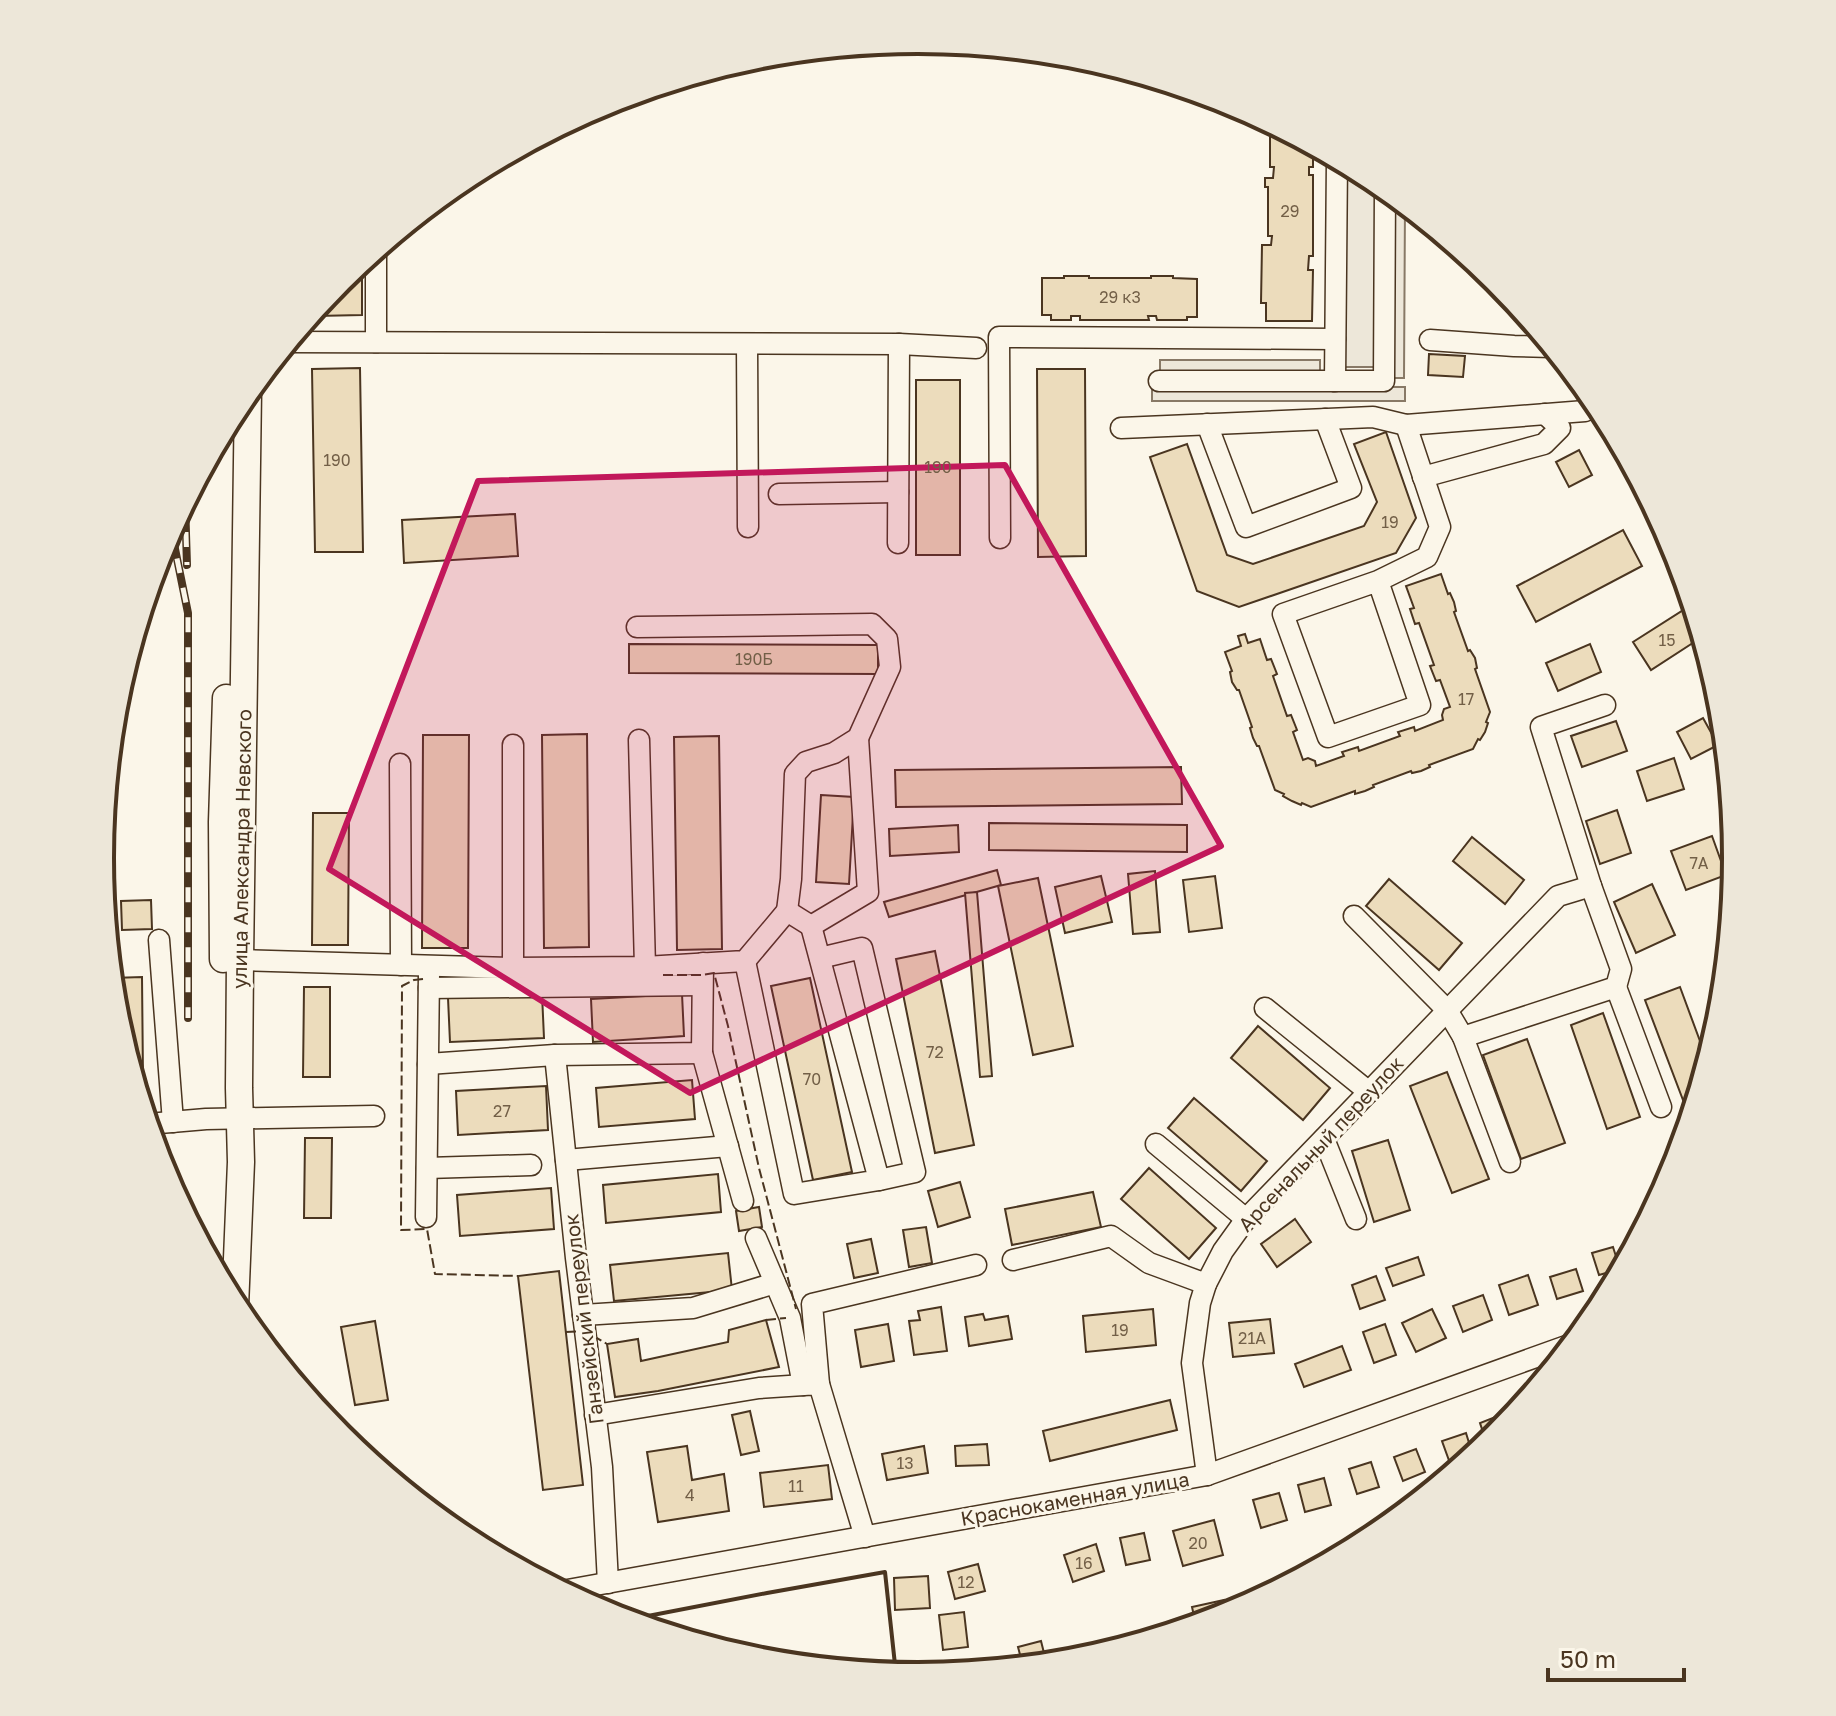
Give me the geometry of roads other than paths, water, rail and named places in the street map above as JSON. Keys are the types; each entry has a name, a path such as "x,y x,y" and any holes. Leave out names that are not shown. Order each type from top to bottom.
{"main road":[{"name":"улица Александра Невского","path":"236,1283 240,1175 232,1118 240,960 248,413"},
{"path":"223,1262 232,1118 222,822 229,636 230,443"}],"street":[{"path":"1335,381 1337,172"},
{"path":"1159,381 1384,381 1385,204"},
{"path":"376,265 376,342"},
{"path":"1000,538 999,337 1335,339"},
{"path":"1430,340 1537,347"},
{"path":"302,342 899,344 976,348"},
{"path":"747,344 748,527"},
{"path":"898,543 899,344"},
{"path":"1121,428 1373,417 1406,425 1586,410"},
{"path":"1423,477 1544,444 1560,428 1545,414"},
{"path":"1207,424 1246,527 1351,488 1325,419"},
{"path":"1378,581 1420,705 1328,737 1283,614 1378,581 1427,557 1440,527 1406,425"},
{"path":"779,494 898,492"},
{"path":"637,627 872,624 887,639 890,667 858,738 868,892 811,926"},
{"path":"1605,705 1541,727 1591,886 1621,969 1616,987 1661,1107"},
{"path":"240,960 513,968 645,967 745,961 787,911 795,774 806,762 834,753 858,738"},
{"path":"639,740 645,967"},
{"path":"513,745 513,968"},
{"path":"400,764 401,965"},
{"name":"Арсенальный переулок","path":"1207,1475 1192,1363 1200,1303 1223,1251 1246,1219 1558,896 1591,886"},
{"path":"787,911 811,926 879,1180"},
{"path":"1354,916 1447,1010 1463,1037 1510,1162"},
{"path":"159,940 173,1122"},
{"path":"745,961 794,1194 915,1172 862,948 820,958"},
{"path":"703,963 702,1053 743,1201"},
{"path":"426,1217 429,966"},
{"path":"429,988 702,985"},
{"path":"1463,1037 1616,987"},
{"path":"1265,1008 1369,1092"},
{"path":"428,1064 555,1055 702,1053"},
{"name":"Ганзейский переулок","path":"555,1055 602,1467 608,1583"},
{"path":"160,1123 232,1118 374,1116"},
{"path":"1324,1139 1356,1219"},
{"path":"1156,1144 1246,1219"},
{"path":"566,1160 728,1146"},
{"path":"427,1168 531,1165"},
{"path":"1013,1260 1111,1236 1149,1263 1206,1284"},
{"path":"756,1238 790,1318 865,1537"},
{"path":"811,1385 812,1304 976,1265"},
{"path":"584,1323 693,1308 775,1283"},
{"name":"Краснокаменная улица","path":"581,1588 1207,1475 1553,1351"},
{"path":"595,1415 759,1388 811,1385"}],"railway":[{"path":"186,526 187,565"},
{"path":"175,550 188,613 188,1018"}]}
